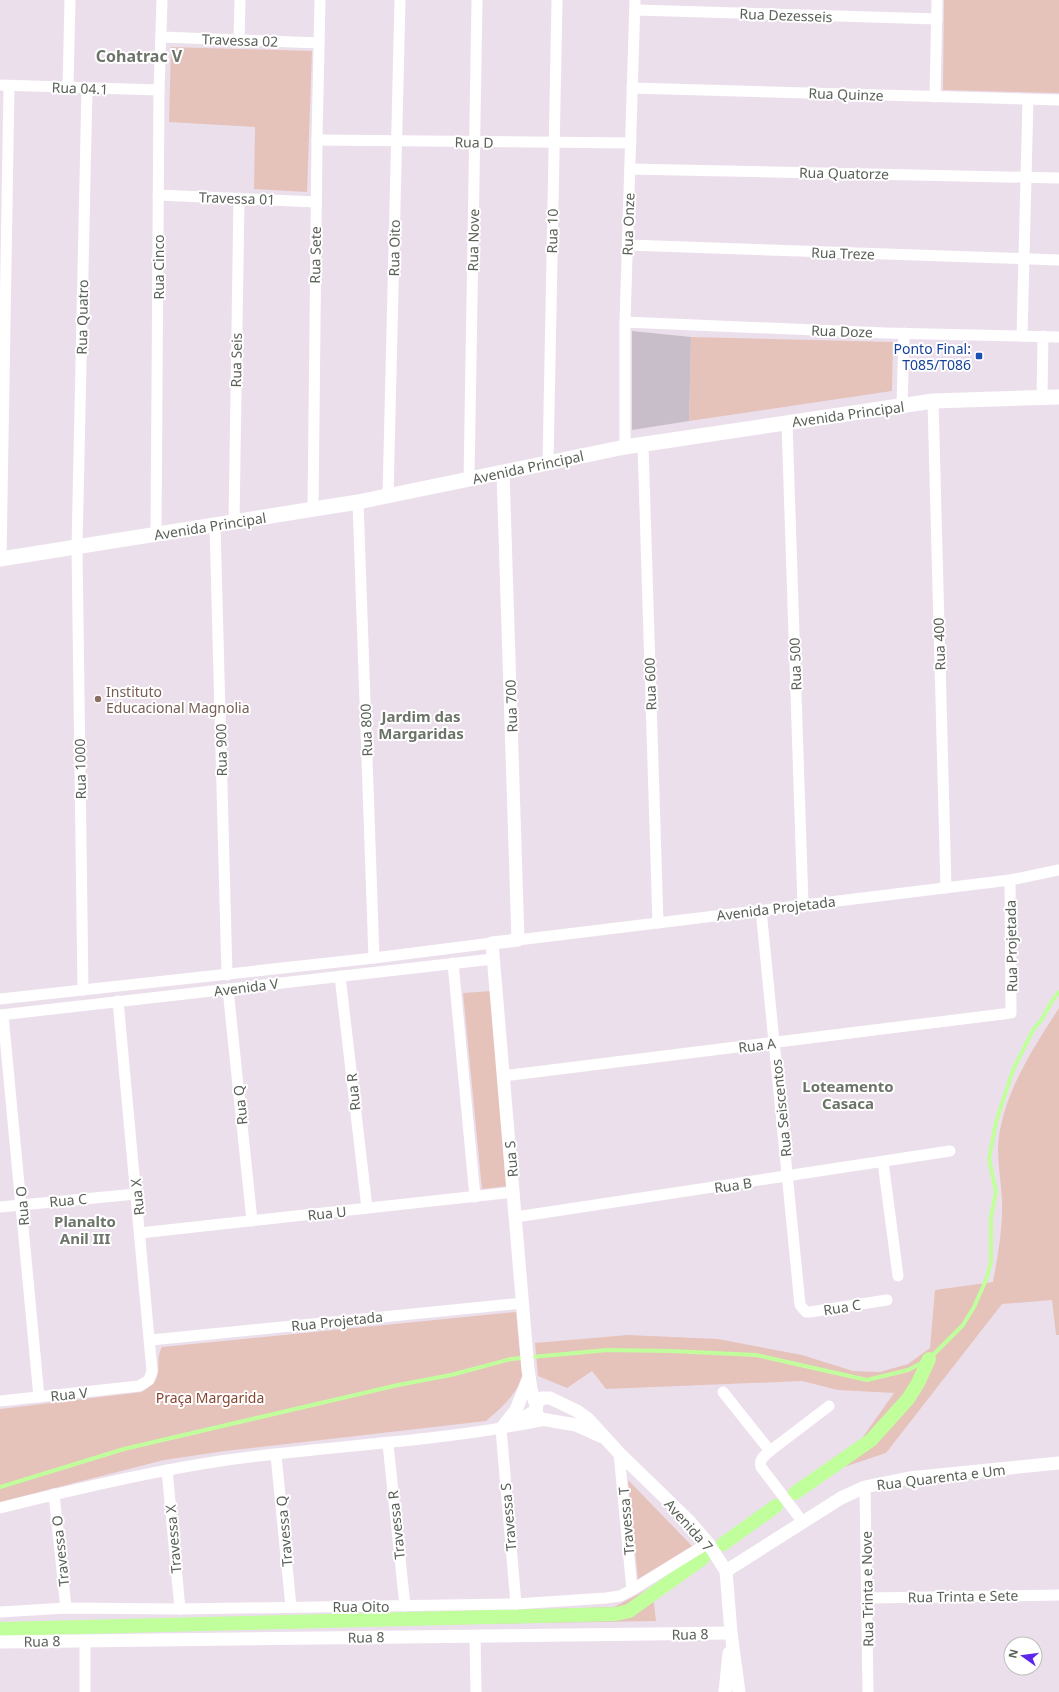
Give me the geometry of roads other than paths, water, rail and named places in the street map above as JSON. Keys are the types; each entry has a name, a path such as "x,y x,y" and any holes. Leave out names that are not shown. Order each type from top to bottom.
{"main road":[{"name":"Avenida Principal","path":"0,559 358,502 643,444 933,401 1059,397"}],"street":[{"path":"68,87 70,0"},
{"name":"Rua Cinco","path":"156,534 159,90 162,0"},
{"path":"239,40 240,0"},
{"name":"Rua Sete","path":"313,510 316,202 320,0"},
{"name":"Rua Oito","path":"388,496 400,0"},
{"name":"Rua Nove","path":"469,480 477,0"},
{"name":"Rua 10","path":"548,463 557,0"},
{"path":"935,96 937,0"},
{"name":"Rua Dezesseis","path":"635,5 937,19"},
{"name":"Rua Onze","path":"625,447 625,322 635,5"},
{"name":"Travessa 02","path":"161,37 319,43"},
{"path":"0,559 5,85"},
{"name":"Rua 04.1","path":"5,85 159,90"},
{"name":"Rua Quatro","path":"77,547 87,88"},
{"name":"Rua Quinze","path":"632,88 1059,100"},
{"path":"1022,336 1028,99"},
{"name":"Rua D","path":"317,140 631,143"},
{"name":"Rua Quatorze","path":"630,169 1059,178"},
{"name":"Travessa 01","path":"158,195 316,202"},
{"name":"Rua Seis","path":"234,522 239,198"},
{"name":"Rua Treze","path":"628,245 1059,260"},
{"name":"Rua Doze","path":"625,322 904,333 1059,337"},
{"path":"902,406 904,333"},
{"path":"1042,398 1043,336"},
{"name":"Rua 400","path":"933,401 946,888"},
{"name":"Rua 500","path":"787,423 803,905"},
{"name":"Rua 600","path":"643,444 658,923"},
{"name":"Rua 700","path":"503,472 518,940"},
{"name":"Rua 800","path":"358,502 374,958"},
{"name":"Rua 900","path":"215,525 227,975"},
{"name":"Rua 1000","path":"77,547 83,990"},
{"name":"Avenida Projetada","path":"492,943 1010,880 1059,870"},
{"name":"Rua Projetada","path":"1010,880 1011,1013"},
{"name":"Rua Seiscentos","path":"761,910 800,1305"},
{"name":"Avenida V","path":"0,999 227,975 492,943"},
{"name":"Rua S","path":"492,943 529,1372 536,1408"},
{"name":"Avenida V","path":"2,1015 493,959"},
{"path":"454,963 476,1197"},
{"name":"Rua R","path":"340,976 367,1208"},
{"name":"Rua Q","path":"228,989 252,1221"},
{"name":"Rua X","path":"118,1002 152,1371 148,1380 139,1386"},
{"name":"Rua A","path":"503,1076 1011,1013"},
{"name":"Rua O","path":"2,1015 22,1204 39,1397"},
{"name":"Rua B","path":"516,1217 788,1177 950,1151"},
{"path":"883,1162 898,1276"},
{"name":"Rua U","path":"140,1233 514,1192"},
{"name":"Rua C","path":"0,1207 136,1194"},
{"name":"Rua C","path":"800,1305 806,1312 810,1312 887,1300"},
{"name":"Rua Projetada","path":"150,1340 524,1303"},
{"path":"0,1508 54,1494 167,1470 228,1460 388,1444 501,1429 555,1417 558,1410 556,1402 551,1399 529,1372"},
{"path":"501,1429 516,1410 529,1372"},
{"name":"Rua V","path":"0,1402 139,1386"},
{"path":"724,1392 770,1451"},
{"path":"501,1429 536,1408 542,1398 551,1399"},
{"name":"Avenida 7","path":"551,1399 583,1415 619,1453 690,1522 708,1543 726,1571 731,1633 740,1692"},
{"path":"802,1521 761,1467 762,1458 829,1406"},
{"path":"536,1408 538,1416 546,1420"},
{"name":"Avenida 7","path":"546,1420 576,1425 605,1438"},
{"name":"Travessa S","path":"501,1429 516,1604"},
{"name":"Travessa R","path":"388,1444 405,1606"},
{"name":"Travessa T","path":"619,1453 632,1590"},
{"name":"Travessa Q","path":"276,1455 290,1607"},
{"name":"Rua Quarenta e Um","path":"726,1571 840,1498 865,1487 909,1478 1059,1463"},
{"name":"Travessa X","path":"167,1470 180,1609"},
{"name":"Rua Trinta e Nove","path":"865,1487 868,1692"},
{"name":"Travessa O","path":"54,1494 66,1608"},
{"name":"Rua Oito","path":"0,1612 66,1608 180,1609 516,1604 606,1598 620,1596 632,1590 708,1543"},
{"name":"Rua Trinta e Sete","path":"867,1598 1059,1595"},
{"name":"Avenida 7","path":"725,1692 731,1633"},
{"name":"Rua 8","path":"0,1642 731,1633"},
{"path":"475,1636 476,1692"},
{"path":"85,1641 85,1692"}],"waterway":[{"path":"0,1487 124,1449 398,1385 451,1375 511,1359 607,1350 671,1351 756,1355 867,1380 908,1370 929,1359 963,1325 974,1307 986,1280 991,1262 991,1217 996,1192 989,1159 996,1122 1013,1070 1033,1030 1042,1019 1059,992"},
{"path":"795,1493 871,1440 908,1399 918,1383 929,1359"},
{"path":"723,1544 776,1506"},
{"path":"0,1629 616,1614 629,1611 703,1558"}],"place":[{"name":"Ponto Final: T085/T086","path":"979,356"},
{"name":"Instituto Educacional Magnolia","path":"98,699"}],"district":[{"name":"Cohatrac V","path":"139,56"},
{"name":"Jardim das Margaridas","path":"421,724"},
{"name":"Loteamento Casaca","path":"848,1094"},
{"name":"Planalto Anil III","path":"85,1230"}],"park label":[{"name":"Praça Margarida","path":"210,1397"}]}
